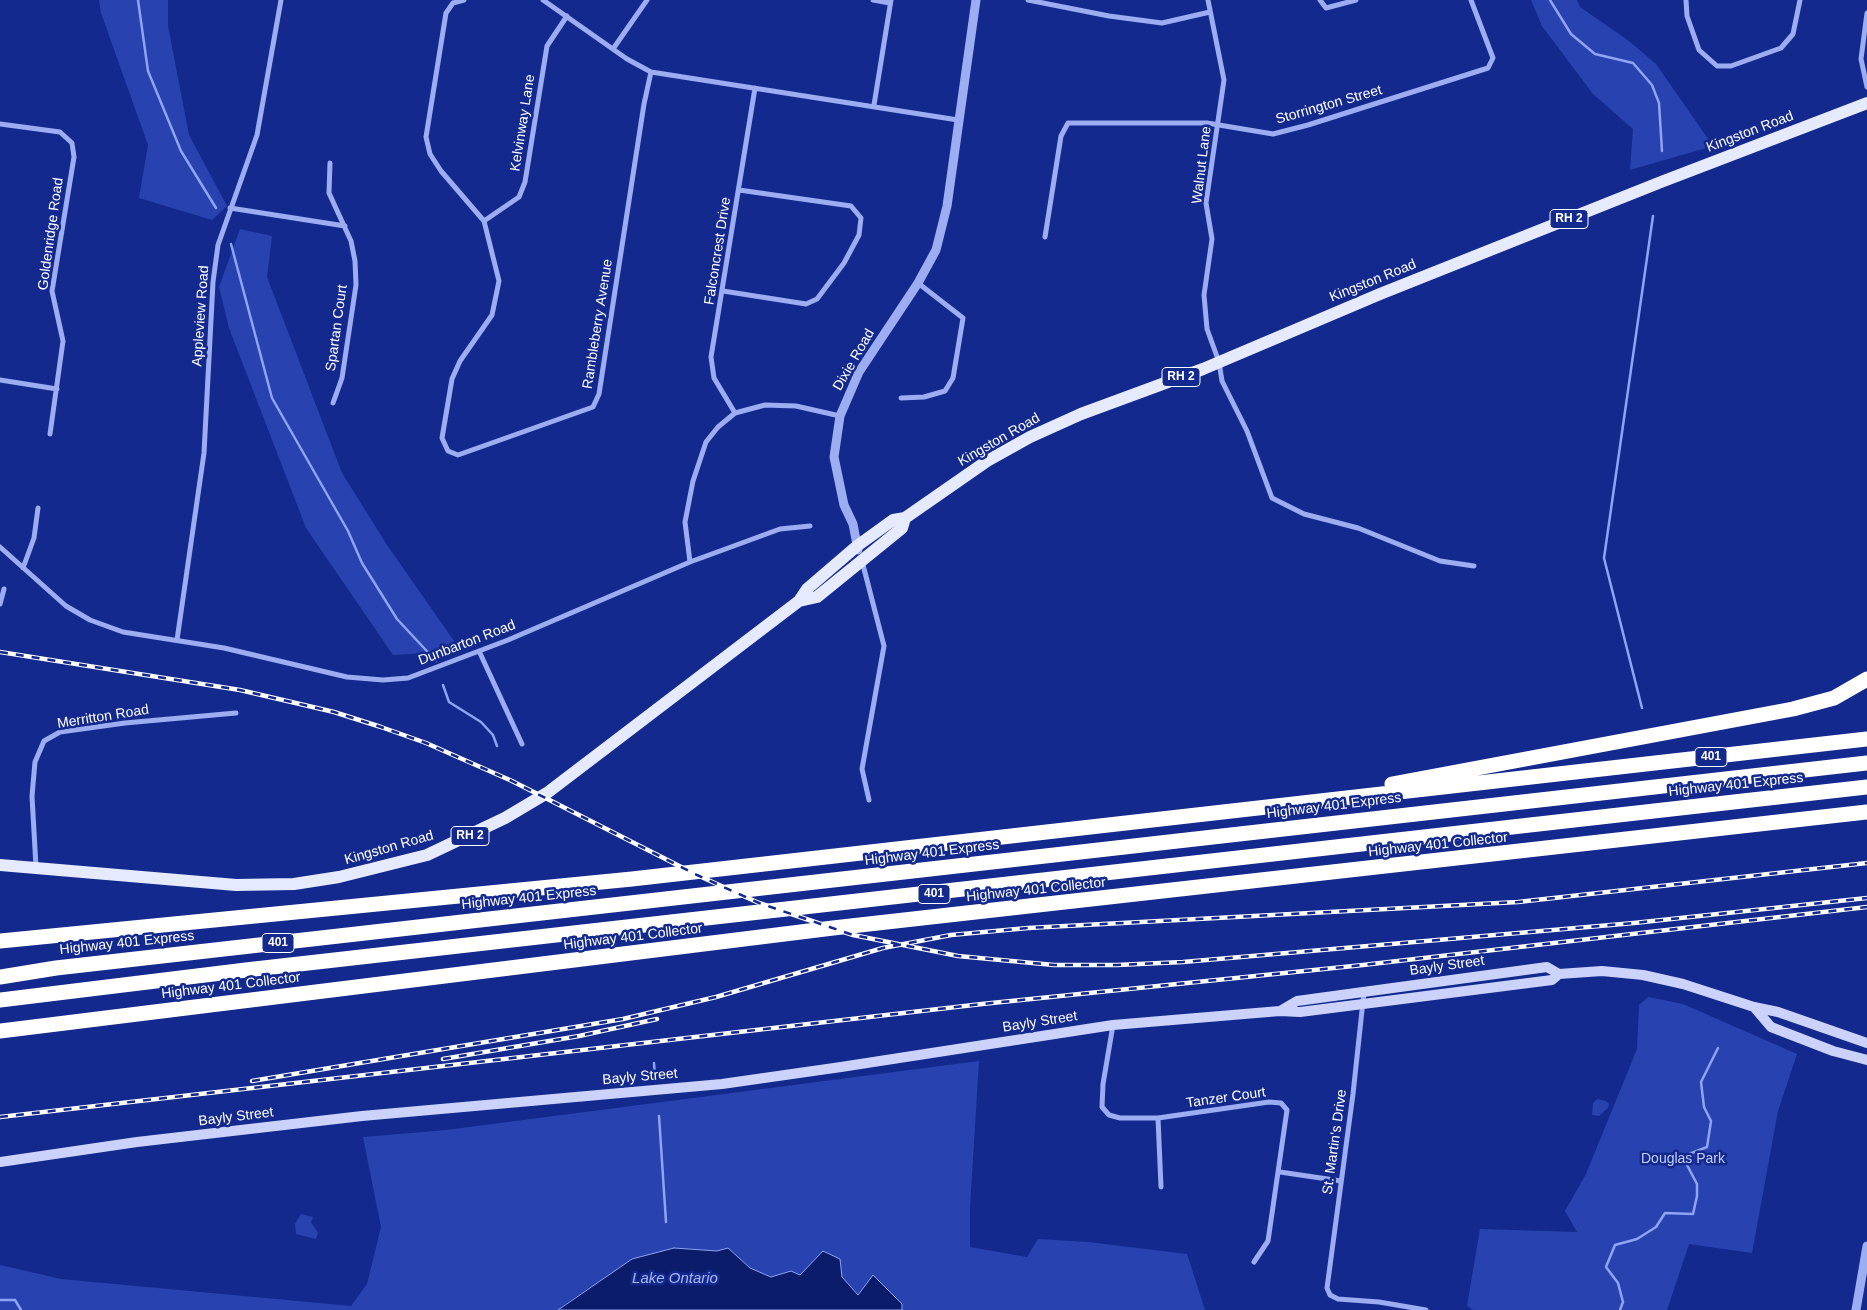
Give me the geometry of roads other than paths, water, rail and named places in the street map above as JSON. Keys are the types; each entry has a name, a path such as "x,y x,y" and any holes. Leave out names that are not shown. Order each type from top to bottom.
{"highway":[{"path":"1314,800 1421,777 1793,709 1834,698 1867,679"},
{"name":"401","path":"0,941 632,879 1314,800 1866,739"},
{"name":"Highway 401 Express","path":"0,976 56,968 1867,763"},
{"name":"Highway 401 Express","path":"0,1000 246,970 1867,787"},
{"name":"Highway 401 Collector","path":"0,1031 833,928 1867,812"},
{"path":"0,967 56,968"}],"main road":[{"name":"Kingston Road","path":"0,865 36,870 236,885 294,884 339,877 427,855 505,818 548,793 799,601 807,589 857,546 893,520 905,518 987,461 1034,435 1081,414 1219,362 1380,294 1867,103"},
{"name":"Kingston Road","path":"799,601 817,597 902,528 905,518"},
{"name":"Bayly Street","path":"1280,1011 1297,1001 1547,967 1559,974 1602,972 1643,975 1716,993 1867,1043"},
{"name":"Bayly Street","path":"0,1162 137,1142 362,1116 722,1084 1112,1024 1280,1011 1300,1012 1552,980 1559,974"},
{"name":"Bayly Street","path":"1754,1007 1771,1026 1834,1051 1867,1060"}],"street":[{"name":"Appleview Road","path":"177,640 204,453 214,273 218,245 258,135 281,0"},
{"name":"Rambleberry Avenue","path":"464,0 452,3 446,12 426,137 430,154 437,166 484,221 500,281 492,315 460,361 452,379 442,438 448,451 458,455 593,407 599,394 644,104 651,72"},
{"path":"544,0 613,49 651,72 874,105 958,120"},
{"path":"613,49 647,0"},
{"path":"873,0 891,2 874,105"},
{"name":"Dixie Road","path":"869,800 862,769 884,646 857,546 853,524 844,505 834,457 840,416 859,372 918,283 936,250 947,206 976,0"},
{"path":"1028,0 1109,16 1162,23 1210,12"},
{"name":"Walnut Lane","path":"1208,0 1224,80 1206,203 1212,239 1204,295 1207,329 1219,362 1222,381 1248,431 1272,498 1304,514 1358,528 1440,561 1474,566"},
{"path":"1320,0 1326,8 1356,0"},
{"name":"Storrington Street","path":"1045,237 1061,136 1068,123 1188,123 1218,125 1273,134 1308,125 1488,68 1493,58 1471,0"},
{"path":"1686,0 1687,16 1699,50 1717,66 1731,66 1781,48 1793,34 1800,0"},
{"path":"1867,13 1861,59 1867,87"},
{"name":"Kelvinway Lane","path":"484,221 519,197 525,182 547,46 567,16"},
{"name":"Falconcrest Drive","path":"735,413 714,378 711,357 755,88"},
{"name":"Goldenridge Road","path":"0,124 60,132 72,143 74,157 52,291 63,341 50,434"},
{"name":"Spartan Court","path":"330,163 329,193 345,226 355,261 356,285 342,378 333,403"},
{"path":"723,291 806,304 817,299 844,263 859,235 861,218 851,206 739,190"},
{"path":"230,208 345,226"},
{"path":"901,398 924,397 945,391 953,378 963,318 918,283"},
{"path":"0,380 57,389"},
{"path":"690,562 685,522 697,462 706,442 735,413 765,405 785,405 840,416"},
{"path":"23,568 34,538 38,508"},
{"name":"Dunbarton Road","path":"0,547 52,596 90,620 123,632 177,640 277,660 347,677 383,680 408,678 479,651 690,562 780,529 810,526"},
{"path":"0,604 4,588"},
{"path":"479,651 522,744"},
{"name":"Merritton Road","path":"36,870 32,796 35,762 44,741 60,732 125,723 236,713"},
{"name":"St. Martin's Drive","path":"1364,992 1327,1288 1330,1295 1338,1299 1379,1302 1426,1310"},
{"name":"Tanzer Court","path":"1112,1024 1103,1084 1102,1107 1109,1115 1120,1118 1158,1118 1270,1102 1281,1103 1287,1110 1288,1120 1268,1241 1254,1262"},
{"path":"1158,1118 1161,1187"},
{"path":"1280,1172 1341,1181"},
{"path":"1856,1310 1867,1246"}],"water":[{"name":"Lake Ontario","path":"674,1248 717,1251 728,1248 750,1268 771,1277 791,1271 800,1275 823,1251 840,1259 842,1277 858,1295 873,1275 902,1304 902,1310 558,1310 632,1259"}],"waterway":[{"path":"138,0 148,71 181,151 216,208"},
{"path":"1550,0 1571,34 1595,54 1633,63 1652,85 1659,103 1662,151"},
{"path":"1642,708 1604,558 1653,216"},
{"path":"231,244 272,398 348,531 362,563 397,619 436,661"},
{"path":"443,685 449,702 481,722 493,735 497,746"},
{"path":"1620,1310 1623,1302 1618,1283 1606,1267 1615,1245 1637,1239 1656,1227 1665,1213 1693,1214 1697,1196 1697,1184 1687,1165 1689,1154 1707,1147 1711,1121 1704,1107 1701,1082 1718,1048"},
{"path":"654,1063 655,1081"},
{"path":"659,1116 666,1222"},
{"path":"0,1300 15,1300 21,1310"}],"railway":[{"path":"0,652 240,690 334,712 426,743 512,781 697,875 759,903 853,935 958,956 1054,965 1183,962 1634,923 1867,898"},
{"path":"252,1081 623,1019 716,997 883,948 951,935 1028,928 1518,902 1867,863"},
{"path":"0,1117 982,1004 1363,965 1867,907"},
{"path":"443,1059 579,1036 657,1019"}],"park label":[{"name":"Douglas Park","path":"1683,1159"}]}
